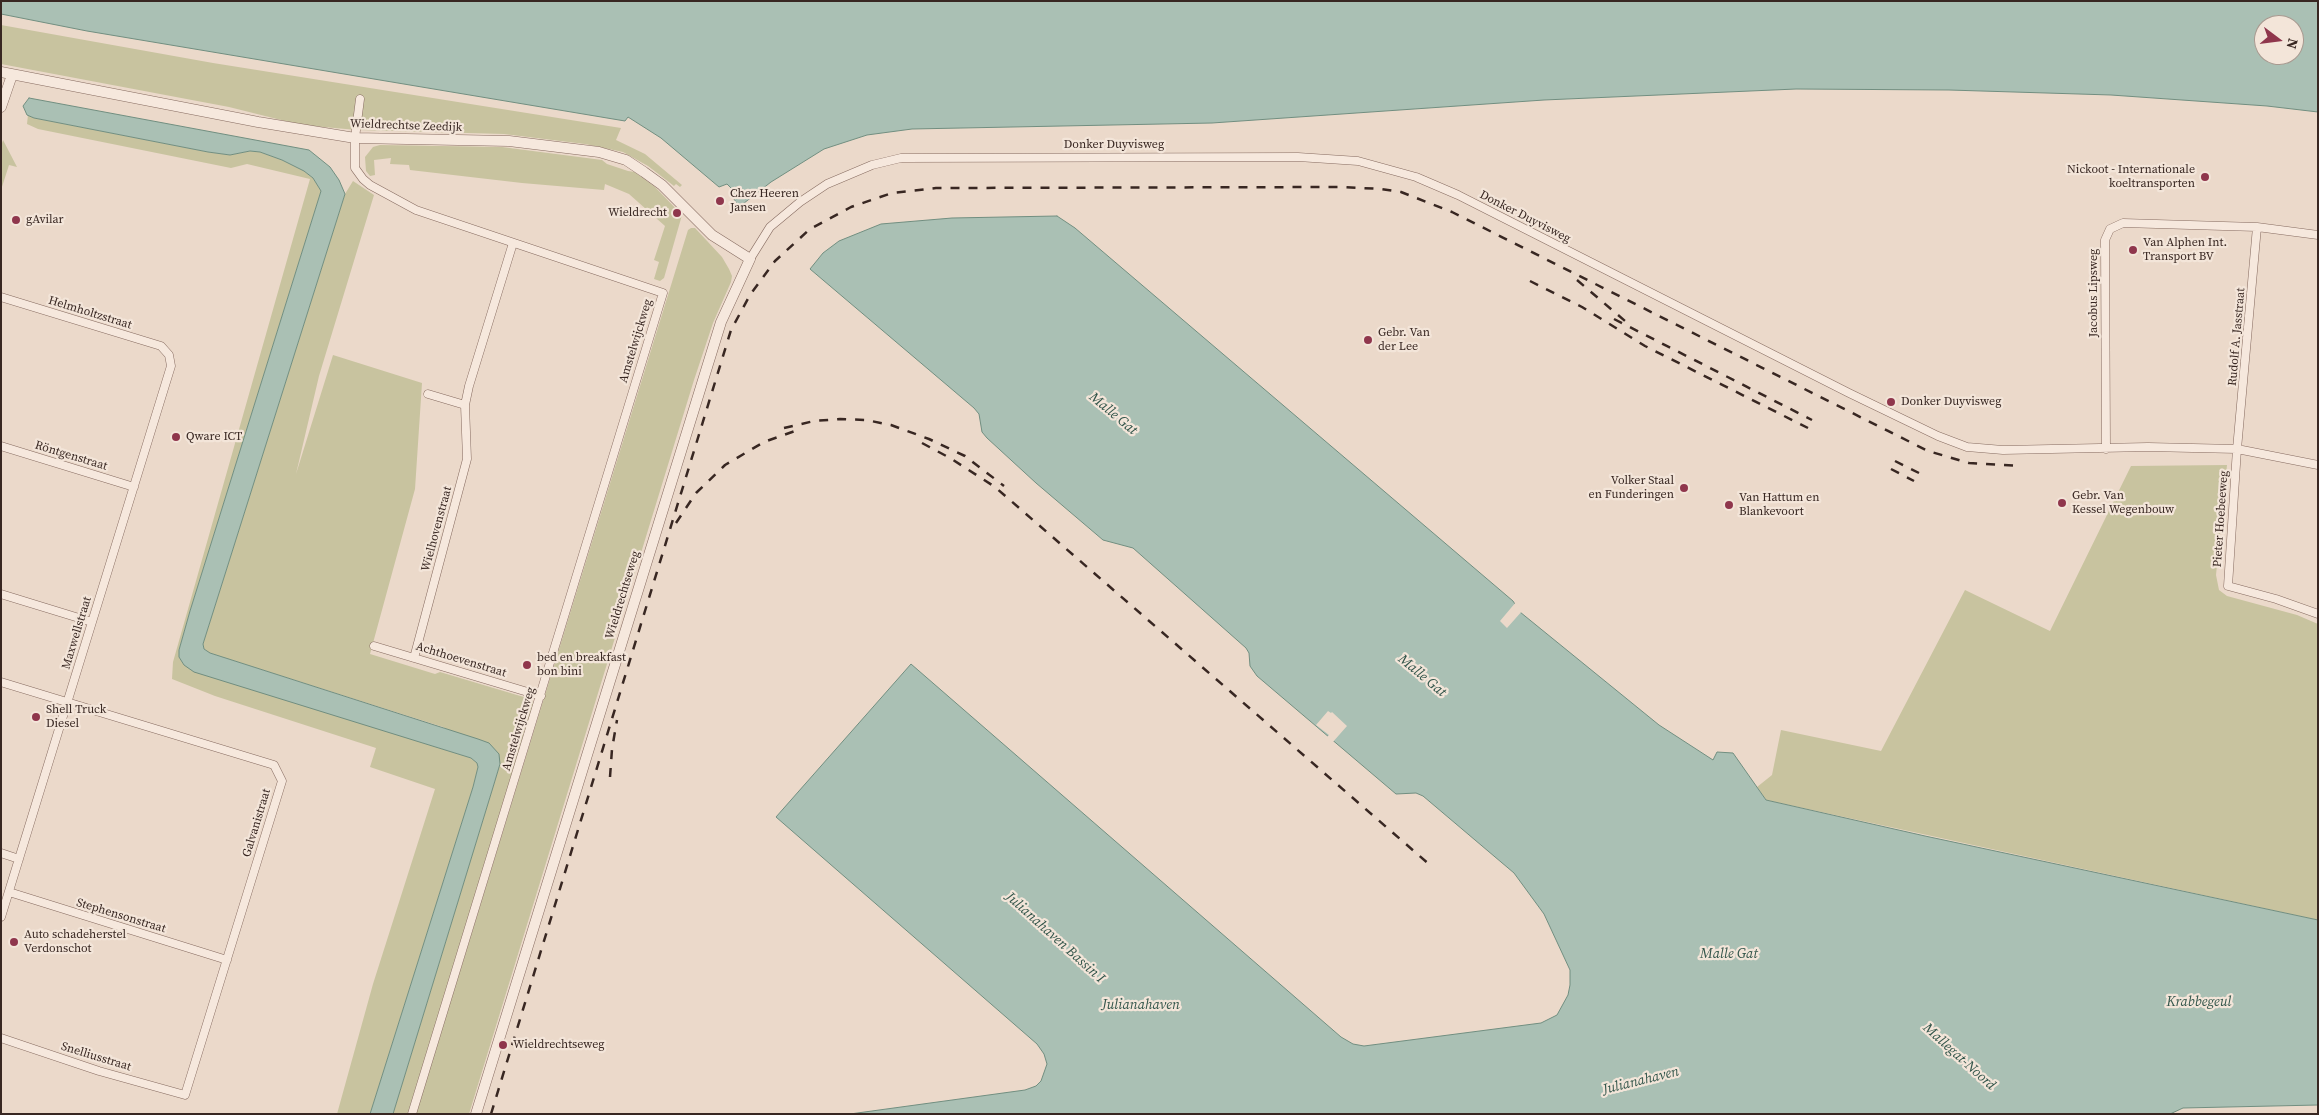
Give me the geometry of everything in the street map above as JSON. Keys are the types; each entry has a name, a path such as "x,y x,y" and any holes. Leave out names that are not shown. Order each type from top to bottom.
{"street":[{"name":"Wieldrechtse Zeedijk","path":"1,72 355,138 509,141 599,152 621,158 662,185 712,235 750,259"},
{"path":"1,107 12,75"},
{"path":"360,99 355,138 355,168 363,179 370,185 416,210 513,243"},
{"name":"Donker Duyvisweg","path":"750,259 770,227 800,202 827,184 872,165 900,158 1298,157 1358,162 1394,170 1451,192 1692,315 1938,436 1967,447 2003,450 2148,447 2237,449 2318,465"},
{"name":"Jacobus Lipsweg","path":"2106,449 2105,240 2108,232 2114,226 2123,223 2257,227 2318,235"},
{"name":"Rudolf A. Jasstraat","path":"2237,449 2257,227"},
{"name":"Amstelwijckweg","path":"412,1114 663,293 513,243"},
{"name":"Wielhovenstraat","path":"414,658 467,459 466,405 469,386 513,243"},
{"name":"Wieldrechtseweg","path":"476,1114 721,322 750,259"},
{"name":"Helmholtzstraat","path":"1,297 161,346 169,355"},
{"name":"Maxwellstraat","path":"1,917 171,366 169,355"},
{"path":"428,394 466,405"},
{"name":"Röntgenstraat","path":"1,446 134,487"},
{"name":"Pieter Hoebeeweg","path":"2237,449 2228,586 2276,598 2318,614"},
{"path":"1,594 92,622"},
{"name":"Achthoevenstraat","path":"374,646 540,696"},
{"name":"Galvanistraat","path":"1,682 274,765 282,781 185,1095"},
{"path":"1,853 19,859"},
{"name":"Stephensonstraat","path":"9,892 227,960"},
{"name":"Snelliusstraat","path":"1,1038 99,1070 185,1095"}],"shaded area":[{"path":"1,25 213,63 621,128 616,140 645,154 682,185 680,187 676,184 674,186 648,166 623,152 585,144 504,134 357,130 301,125 229,107 1,64"},
{"path":"28,115 34,118 208,152 230,155 250,151 260,152 304,171 313,178 321,191 190,611 179,650 179,657 184,665 471,758 477,763 478,767 473,787 370,1114 337,1114 373,984 435,789 370,767 376,748 215,696 172,679 173,662 310,179 247,164 231,168 38,129 27,124"},
{"path":"3,140 17,167 9,165 1,190 1,146"},
{"path":"380,145 502,147 602,160 607,164 635,172 655,187 682,215 664,278 660,281 654,279 659,262 654,260 665,226 629,194 605,184 604,190 410,170 409,165 390,164 391,158 374,160 375,175 370,176 366,171 365,157 373,147"},
{"path":"353,181 374,195 319,376 296,474 333,355 422,383 415,489 370,654 435,674 440,672 531,699 534,704 408,1114 393,1114 500,764 443,727 209,653 204,649 203,644 345,194"},
{"path":"695,228 722,257 732,276 731,282 713,323 694,380 469,1114 416,1114 688,230"},
{"path":"2227,465 2216,575 2219,590 2227,596 2297,615 2318,624 2318,920 1766,800 1757,787 1772,775 1781,730 1881,751 1965,590 2050,631 2131,466"}],"water":[{"path":"1,1 2318,1 2318,112 2267,106 2111,95 1949,90 1796,89 1544,100 1212,123 912,129 867,135 824,149 771,182 739,207 734,199 734,191 727,184 719,187 661,138 628,117 625,121 87,31 1,14"},
{"path":"29,98 309,150 330,167 339,180 345,194 203,644 204,649 210,653 489,743 499,754 500,764 393,1114 370,1114 473,787 478,767 477,763 471,758 194,672 184,665 179,657 179,650 190,611 321,191 313,178 304,171 260,152 250,151 230,155 208,152 34,118 27,115 23,106"},
{"name":"Malle Gat","path":"1057,216 1075,228 1513,601 1520,612 1659,725 1713,760 1717,752 1733,753 1766,800 2318,920 2318,1105 2183,1108 2170,1114 850,1114 1025,1090 1036,1086 1041,1081 1047,1064 1044,1054 1037,1044 776,817 911,664 1341,1037 1353,1044 1364,1046 1541,1023 1557,1015 1568,995 1570,970 1544,914 1514,873 1423,796 1416,793 1396,794 1257,676 1250,666 1249,653 1246,648 1133,548 1103,540 1036,483 982,432 979,414 974,408 810,269 823,253 839,241 881,224 952,218"}],"pier":[{"path":"1516,602 1523,610 1507,628 1500,621"},
{"path":"1328,711 1332,712 1347,726 1332,743 1326,738 1329,735 1316,725"}],"railway":[{"path":"491,1114 731,330 750,295 775,261 810,229 851,207 892,193 936,188 1342,187 1401,192 1452,212 1928,451 1969,463 2021,466"},
{"path":"1577,280 1625,321"},
{"path":"1530,281 1582,307 1645,346 1808,428"},
{"path":"1614,319 1812,420"},
{"path":"784,428 814,421 840,419 866,420 891,425 929,439 965,456 1004,486"},
{"path":"676,523 696,493 725,465 764,442 795,431"},
{"path":"922,443 950,458 995,487 1430,865"},
{"path":"1895,461 1919,473"},
{"path":"1891,469 1914,481"},
{"path":"610,777 617,720"}],"place":[{"name":"Nickoot - Internationale koeltransporten","path":"2205,177"},
{"name":"Chez Heeren Jansen","path":"720,201"},
{"name":"Wieldrecht","path":"677,213"},
{"name":"gAvilar","path":"16,220"},
{"name":"Van Alphen Int. Transport BV","path":"2133,250"},
{"name":"Gebr. Van der Lee","path":"1368,340"},
{"name":"Donker Duyvisweg","path":"1891,402"},
{"name":"Qware ICT","path":"176,437"},
{"name":"Volker Staal en Funderingen","path":"1684,488"},
{"name":"Gebr. Van Kessel Wegenbouw","path":"2062,503"},
{"name":"Van Hattum en Blankevoort","path":"1729,505"},
{"name":"bed en breakfast bon bini","path":"527,665"},
{"name":"Shell Truck Diesel","path":"36,717"},
{"name":"Auto schadeherstel Verdonschot","path":"14,942"},
{"name":"Wieldrechtseweg","path":"503,1045"}],"water label":[{"name":"Julianahaven Bassin I","path":"1055,938"},
{"name":"Krabbegeul","path":"2199,1002"},
{"name":"Julianahaven","path":"1141,1005"},
{"name":"Mallegat-Noord","path":"1959,1057"},
{"name":"Julianahaven","path":"1641,1081"}]}
